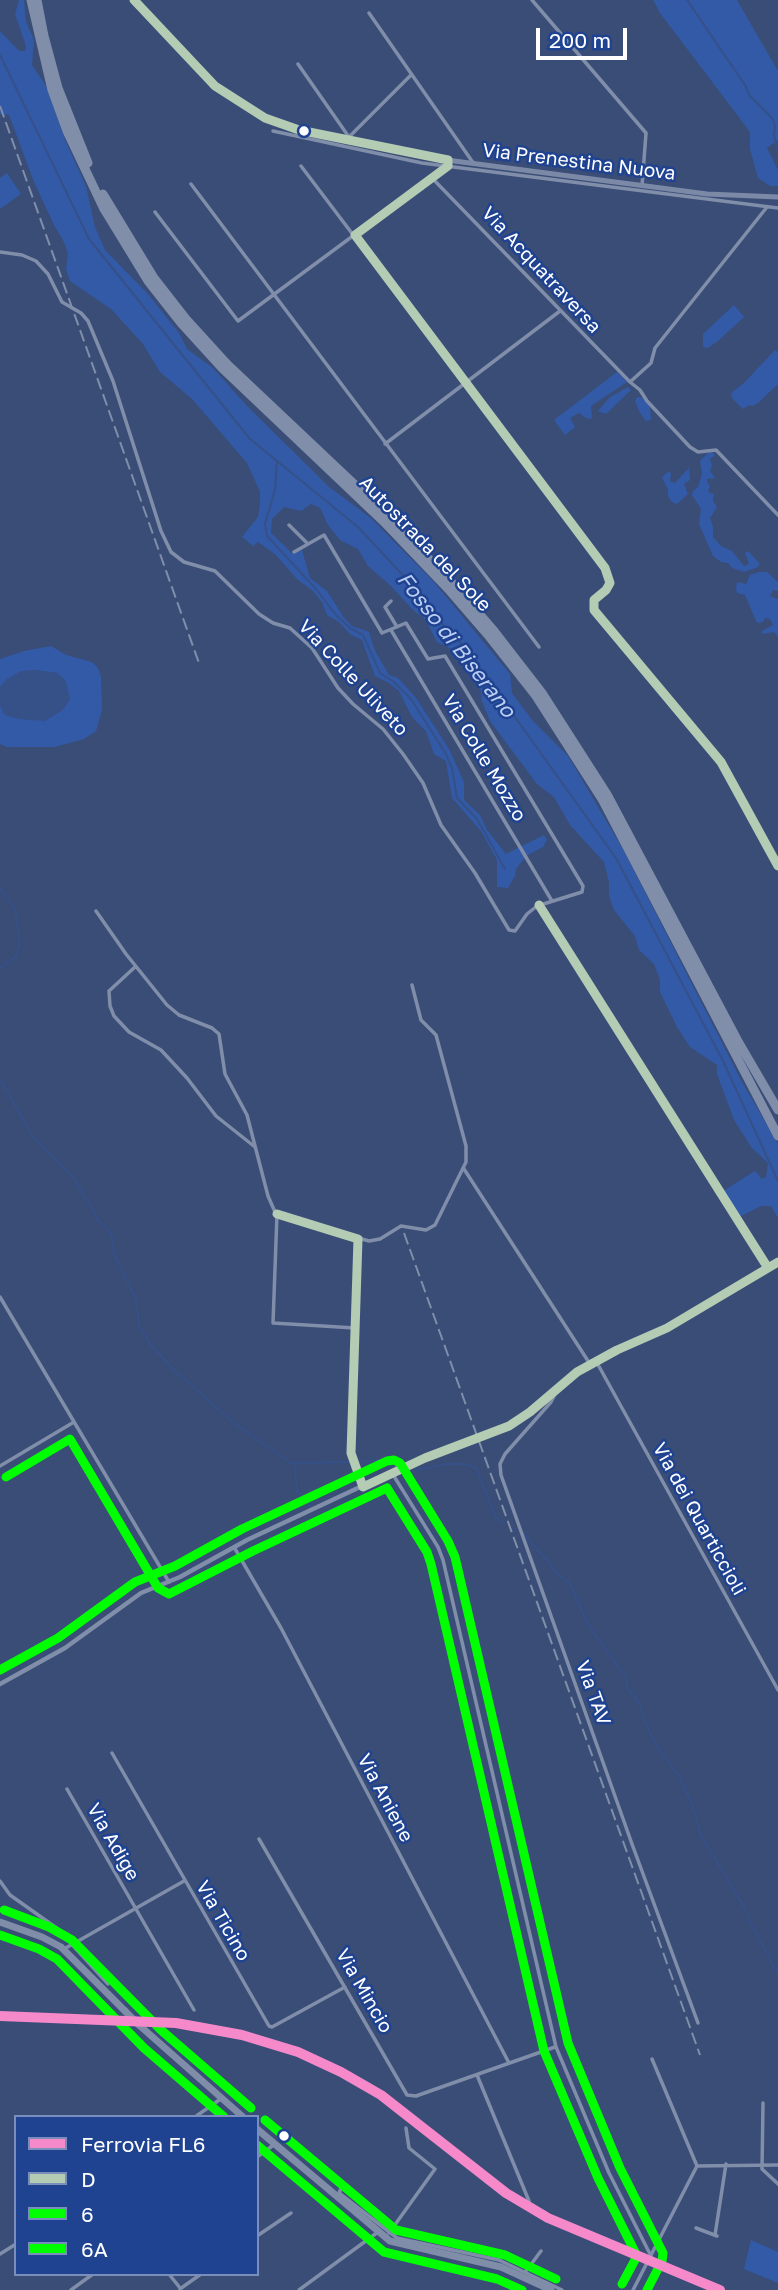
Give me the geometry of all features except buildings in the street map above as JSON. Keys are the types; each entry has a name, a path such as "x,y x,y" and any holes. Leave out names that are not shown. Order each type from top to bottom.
{"highway":[{"name":"Autostrada del Sole","path":"31,0 52,90 67,131 104,209 148,281 222,368 384,523 450,591 536,696 602,799 778,1136"},
{"name":"Autostrada del Sole","path":"37,0 51,62 73,130 107,202 154,278 186,319 227,364 388,517 456,587 542,693 608,796 778,1110"}],"main road":[{"name":"Via Prenestina Nuova","path":"134,0 210,81 230,98 277,123 448,163 716,195 778,197"},
{"path":"0,1922 49,1940 64,1950 139,2025 241,2115"},
{"path":"259,2131 378,2232 398,2244 501,2267 551,2290"}],"street":[{"path":"532,0 646,133 642,186"},
{"path":"369,13 474,164"},
{"path":"298,64 350,139 411,75"},
{"path":"273,131 396,158 778,208"},
{"path":"155,212 236,321 355,236 448,163"},
{"path":"300,166 605,568 610,583 594,600 594,610 721,762 778,866"},
{"name":"Via Acquatraversa","path":"432,178 640,390 690,447 698,453 716,450 778,515"},
{"path":"191,184 538,647"},
{"path":"630,382 651,363 655,348 767,207"},
{"name":"Via Colle Uliveto","path":"0,252 22,255 36,261 48,274 62,302 85,317 113,381 156,519 171,552 184,562 215,570 259,614 273,623 290,628 312,648 338,688 353,705 381,727 413,768 423,783 441,825 475,873 509,931 514,931 531,910 539,905"},
{"path":"385,444 560,311"},
{"path":"289,525 308,544 294,552"},
{"name":"Via Colle Mozzo","path":"308,544 324,536 382,633 391,630 552,901"},
{"path":"391,601 385,607 397,627"},
{"path":"391,630 408,624 429,659 441,655 446,657 583,887 581,892 539,905 768,1268"},
{"path":"96,911 135,967 172,1010 212,1028 219,1034 227,1078 245,1109 268,1196 277,1214 273,1323 355,1328"},
{"path":"135,967 109,991 114,1016 129,1032 161,1050 186,1076 216,1116 256,1149"},
{"path":"277,1214 358,1239 376,1241 403,1226 424,1230 433,1227 440,1219 464,1168 466,1146 436,1035 421,1020 412,985"},
{"path":"464,1168 590,1364"},
{"path":"358,1239 351,1455 363,1487"},
{"path":"0,1684 65,1648 137,1595 169,1582 234,1547 392,1472 489,1435 523,1418 558,1386 590,1364 667,1328 778,1263"},
{"path":"0,1297 169,1582"},
{"name":"Via dei Quarticcioli","path":"596,1361 778,1690"},
{"name":"Via TAV","path":"558,1386 552,1401 505,1454 500,1464 501,1475 698,2023"},
{"path":"0,1466 74,1422"},
{"path":"392,1472 438,1547 443,1560 556,2047 609,2174 651,2256"},
{"name":"Via Aniene","path":"234,1547 281,1628 509,2063"},
{"name":"Via Ticino","path":"111,1753 269,2027 345,1987"},
{"name":"Via Adige","path":"67,1789 194,2010"},
{"name":"Via Mincio","path":"259,1839 407,2095 416,2096 556,2047"},
{"path":"0,1881 8,1893 58,1928 108,1984"},
{"path":"64,1950 184,1881"},
{"path":"633,2290 697,2166 652,2059"},
{"path":"477,2075 529,2201"},
{"path":"198,2115 222,2098"},
{"path":"764,2103 762,2164 764,2171 778,2184"},
{"path":"389,2233 435,2169 409,2148 406,2128"},
{"path":"259,2156 275,2144"},
{"path":"696,2228 716,2235 726,2164"},
{"path":"697,2166 778,2165"},
{"path":"330,2174 342,2186 337,2195 389,2233 403,2240 499,2260 562,2290"},
{"path":"259,2235 291,2213"},
{"path":"299,2290 306,2288 378,2232"},
{"path":"526,2271 541,2250"},
{"path":"71,2290 90,2276"},
{"path":"181,2289 198,2276"}],"shaded area":[{"path":"19,0 24,0 26,22 34,40 32,65 46,86 66,142 86,186 95,227 105,250 148,294 179,333 187,349 213,368 247,406 328,486 372,519 434,582 510,674 512,693 533,721 568,756 624,851 742,1082 778,1144 778,1218 771,1206 761,1206 739,1217 723,1191 755,1171 762,1179 766,1177 768,1163 752,1148 734,1120 717,1074 717,1065 690,1047 677,1027 660,992 660,980 654,964 639,950 635,936 614,910 604,862 570,825 554,797 537,784 490,721 482,701 479,681 458,652 437,642 425,619 368,566 358,549 340,540 328,525 320,508 311,504 301,511 284,507 272,519 271,533 293,554 302,550 310,578 327,591 352,626 369,632 375,651 389,675 398,678 416,698 449,749 464,782 464,800 480,815 487,830 506,854 544,835 547,840 543,847 526,856 516,869 508,888 497,887 497,860 481,831 452,798 446,761 434,754 426,731 412,717 399,691 375,676 362,640 327,615 322,602 313,591 297,579 275,554 258,542 253,546 242,537 258,517 260,505 260,492 247,463 192,399 160,372 143,344 111,309 70,281 66,269 68,253 63,240 34,182 9,115 0,114 0,31 19,51 25,51 26,46 15,14"},
{"path":"653,0 737,0 778,71 778,140 767,148 778,170 778,186 770,186 758,178 750,149 750,132"},
{"path":"7,173 21,194 0,209 0,178"},
{"path":"734,305 744,317 718,341 708,348 703,347 703,334"},
{"path":"775,350 778,352 778,384 758,403 743,409 732,398 731,393"},
{"path":"617,372 627,382 591,406 592,419 579,413 570,418 575,427 565,435 554,420"},
{"path":"628,387 631,390 606,414 598,411 610,397"},
{"path":"637,397 643,398 650,407 651,420 646,421 640,413 635,401"},
{"path":"712,452 715,455 710,459 710,471 715,478 707,479 707,482 710,486 708,492 714,494 713,501 717,507 710,518 713,537 721,546 732,551 744,566 749,564 745,553 748,551 760,564 744,572 713,556 699,524 701,509 692,495 702,474 700,461"},
{"path":"689,468 690,480 684,484 688,494 677,504 672,502 662,477 669,471 670,481 675,483"},
{"path":"767,572 778,582 778,591 773,590 770,596 778,599 778,637 774,632 762,634 762,631 773,625 770,619 765,618 763,622 757,623 745,595 737,593 737,582 746,584 750,575"},
{"path":"51,646 66,655 92,662 98,668 101,677 102,710 96,731 84,739 55,747 7,747 0,744 0,705 5,715 66,682 57,673 34,670 7,679 0,687 0,659"},
{"path":"21,671 57,673 66,681 70,699 63,710 45,721 5,715 0,705 0,687 7,679"},
{"path":"751,2240 778,2252 778,2283 744,2269"}],"waterway":[{"path":"687,0 750,96 772,118 777,149"},
{"name":"Fosso di Biserano","path":"0,55 89,239 250,439 358,527 426,600 441,623 455,636 497,692 616,858 723,1061 778,1181"},
{"path":"277,461 275,490 265,524 267,536 336,615 350,628 363,635 380,673 394,682 411,699 446,754 452,768 457,798 477,819 505,869"},
{"path":"0,888 15,909 20,944 15,958 0,968"},
{"path":"0,1079 31,1134 73,1177 97,1220 108,1229 114,1254 136,1299 139,1325 150,1344 175,1371 234,1423 295,1466 297,1491 308,1500 310,1507"},
{"path":"355,1462 391,1459"},
{"path":"293,1463 352,1462"},
{"path":"417,1470 446,1464 465,1464 476,1468 496,1517 504,1524"},
{"path":"523,1533 561,1577 569,1582 588,1624 626,1678 627,1688 638,1701 650,1734 680,1777 694,1810 701,1836 744,1907 778,1974"}],"railway":[{"path":"0,106 199,663"},
{"path":"404,1233 700,2055"},
{"path":"0,2018 188,2026 249,2038 297,2053 340,2073 380,2097 526,2208 570,2231 715,2290"}],"rail line":[{"name":"FL6","path":"0,2016 176,2023 242,2035 298,2052 381,2095 506,2193 548,2218 720,2290"}],"transit line":[{"name":"D","path":"134,0 215,86 265,118 299,130 448,160 448,166 355,235 605,568 610,583 594,600 594,610 721,762 778,866"},
{"name":"D","path":"539,905 768,1268"},
{"name":"D","path":"277,1214 358,1239 351,1453 363,1487 425,1458 509,1426 577,1372 617,1350 667,1328 778,1262"},
{"name":"6","path":"6,1477 70,1439 158,1588 169,1594 387,1488 427,1552 431,1564 544,2051 598,2178 637,2256 622,2284"},
{"name":"6A","path":"0,1670 58,1638 135,1582 175,1566 242,1529 387,1461 400,1463 455,1557 568,2043 620,2168 663,2253 662,2261 647,2290"},
{"name":"6A","path":"4,1910 49,1927 72,1940 161,2030 251,2108"},
{"name":"6","path":"0,1935 39,1949 57,1959 144,2048 222,2115"},
{"name":"6A","path":"265,2120 396,2230 505,2255 556,2279"},
{"name":"6","path":"259,2147 384,2252 497,2279 522,2290"}]}
